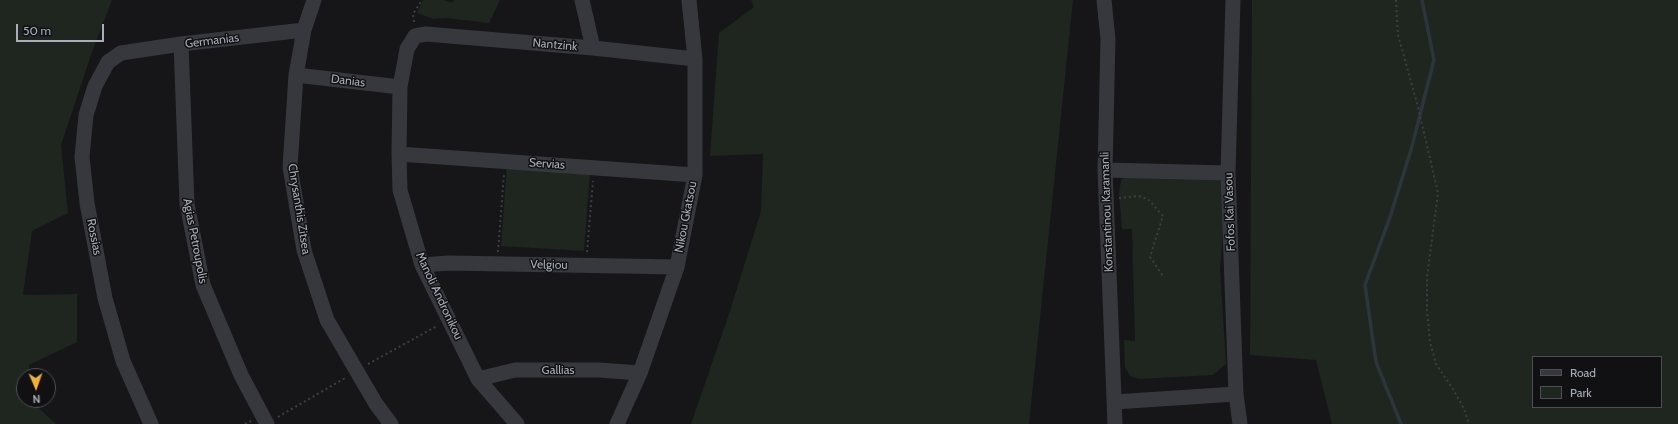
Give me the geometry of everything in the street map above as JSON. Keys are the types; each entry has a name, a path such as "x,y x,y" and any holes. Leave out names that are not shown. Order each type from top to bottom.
{"street":[{"name":"Chrysanthis Zitsea","path":"314,0 304,30 296,75 290,167 304,250 327,320 376,404 390,424"},
{"path":"582,0 593,48"},
{"name":"Nikou Gkatsou","path":"617,424 640,373 677,267 695,175 696,59 689,0"},
{"name":"Konstantinou Karamanli","path":"1104,0 1108,39 1105,170 1115,424"},
{"name":"Fofos Kai Vasou","path":"1233,0 1228,173 1236,394 1240,424"},
{"name":"Germanias","path":"121,54 181,44 304,30"},
{"name":"Nantzink","path":"415,36 426,34 593,48 696,59"},
{"name":"Manoli Andronikou","path":"415,36 407,49 400,88 400,190 422,265 478,379 517,424"},
{"name":"Agias Petroupolis","path":"181,44 187,204 203,285 241,375 267,424"},
{"name":"Rossias","path":"121,54 108,62 95,86 86,115 82,157 87,203 105,298 123,361 150,424"},
{"name":"Danias","path":"296,75 400,88"},
{"name":"Servias","path":"399,154 695,175"},
{"path":"1105,170 1228,173"},
{"name":"Velgiou","path":"422,265 449,263 677,267"},
{"name":"Gallias","path":"478,379 515,370 599,370 640,373"},
{"path":"1114,402 1236,394"}],"path":[{"path":"415,36 413,14 422,0"},
{"path":"1396,0 1398,35 1419,111 1438,193 1427,277 1427,310 1430,342 1436,364 1453,389 1464,409 1469,424"},
{"path":"497,264 505,161"},
{"path":"586,265 594,168"},
{"path":"1106,199 1138,196 1148,199 1163,216 1150,257 1163,276"}],"green space":[{"path":"0,0 112,0 92,52 61,145 68,213 32,231 23,295 77,294 77,342 29,365 29,368 16,368 16,408 39,408 56,424 0,424"},
{"path":"423,0 443,0 452,3 454,0 500,0 489,23 446,18 433,19 417,13"},
{"path":"751,0 1073,0 1029,424 691,424 730,311 761,211 763,154 710,156 719,33 754,7"},
{"path":"1252,0 1678,0 1678,424 1332,424 1316,360 1250,355"},
{"path":"507,164 590,171 584,251 501,246"},
{"path":"1129,173 1218,176 1226,190 1220,269 1226,364 1213,375 1139,379 1130,376 1125,367 1124,340 1135,341 1132,229 1122,229 1119,193 1121,180"}],"waterway":[{"path":"1401,424 1376,362 1365,285 1390,217 1411,150 1434,60 1422,0"}]}
